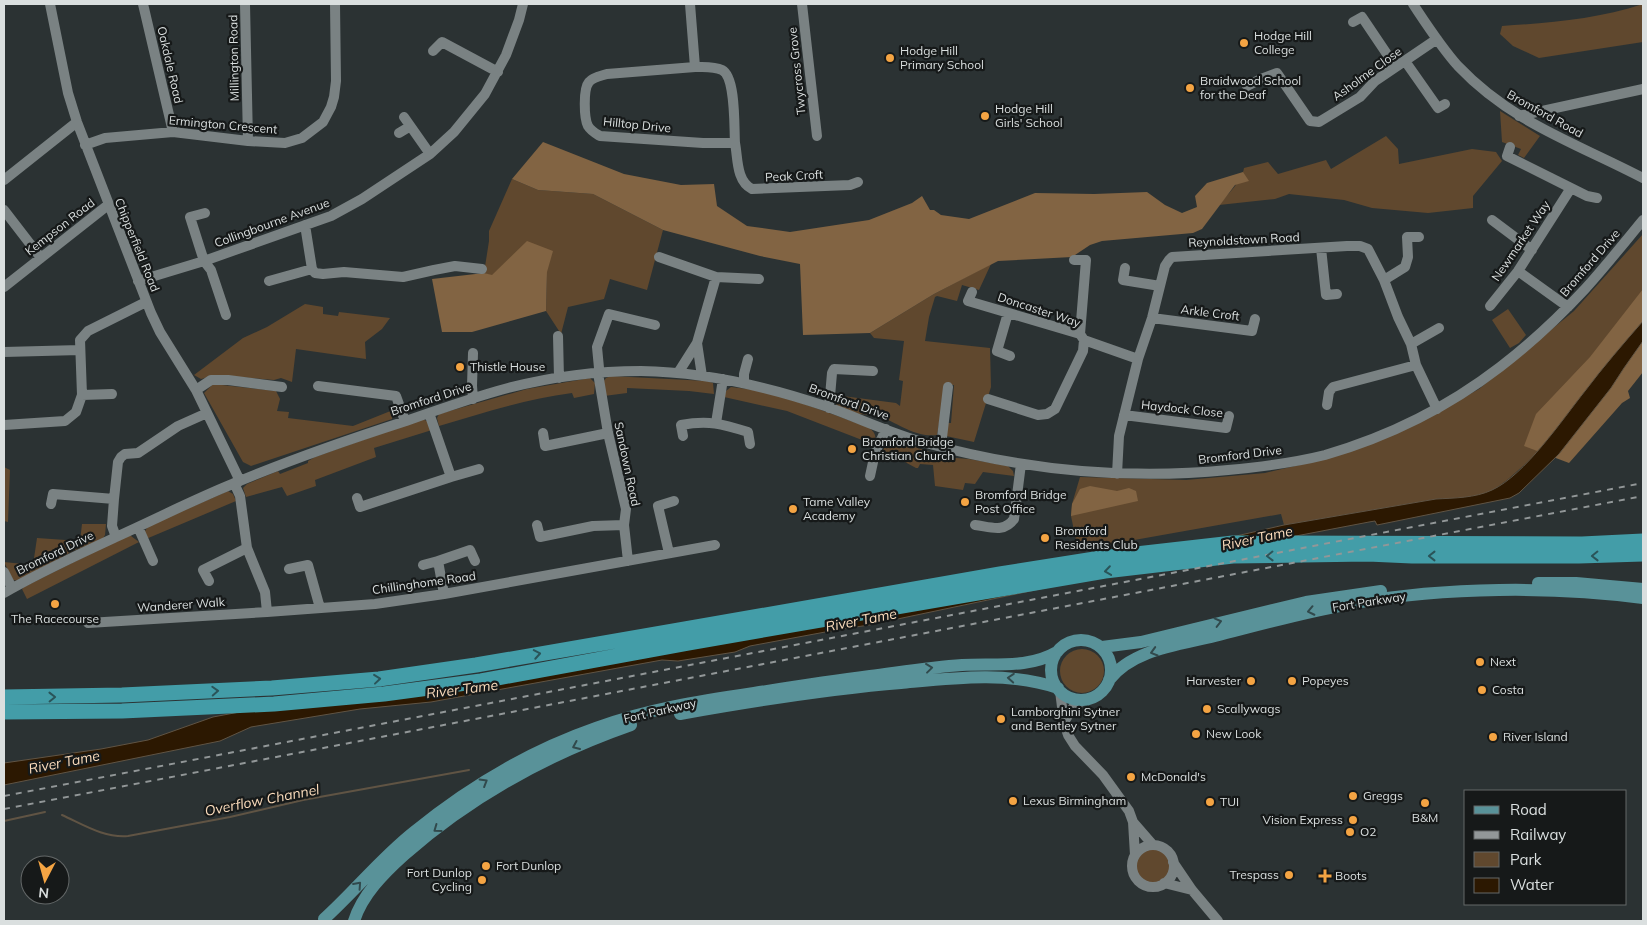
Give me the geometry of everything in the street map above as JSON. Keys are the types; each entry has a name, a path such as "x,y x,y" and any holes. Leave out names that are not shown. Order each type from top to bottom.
{"highway":[{"path":"4,697 244,690 379,679 476,665 1000,574 1101,558 1233,543 1582,544 1643,541"},
{"path":"4,712 122,711 274,704 384,694 481,681 1105,571 1234,556 1368,554 1412,556 1579,556 1643,554"}],"main road":[{"name":"Fort Parkway","path":"324,921 387,855 414,832 474,788 515,764 565,740 597,727 656,710 702,701 912,670 964,665 1029,664 1048,658 1066,644 1079,640 1102,646 1140,642 1306,602 1412,587 1451,584 1576,583 1643,589"},
{"name":"Fort Parkway","path":"354,921 363,901 392,866 422,839 478,799 517,775 571,749 630,725 681,714 836,690 966,677 1038,681 1059,690 1068,697 1085,700 1106,686 1116,671 1129,661 1154,652 1306,612 1356,602 1470,591 1555,592 1643,598"},
{"path":"1102,646 1111,664 1109,680"},
{"path":"1057,652 1052,669 1054,681 1059,690"}],"street":[{"name":"Chipperfield Road","path":"50,4 68,93 108,205 146,302 160,332 196,390 237,482"},
{"name":"Oakdale Road","path":"143,4 173,132"},
{"name":"Millington Road","path":"245,4 248,141"},
{"name":"Ermington Crescent","path":"85,145 105,138 173,132 248,141 284,143 302,138 328,115 334,97 336,81 335,4"},
{"name":"Collingbourne Avenue","path":"138,281 204,261 331,216 430,154 470,115 498,72 514,36 523,4"},
{"path":"690,4 694,67"},
{"name":"Twycross Grove","path":"802,4 816,136"},
{"name":"Bromford Road","path":"1413,4 1436,39 1457,65 1497,101 1543,129 1643,178"},
{"path":"1353,22 1362,17 1438,108 1445,104"},
{"name":"Asholme Close","path":"1247,86 1277,73 1310,121 1319,122 1360,97 1375,80 1436,39"},
{"path":"433,51 442,42 498,72"},
{"name":"Hilltop Drive","path":"694,67 714,67 724,71 729,76 732,92 735,143 703,143 600,136 592,132 587,124 584,90 589,82 596,78 607,74 694,67"},
{"path":"1519,116 1643,89"},
{"path":"1543,129 1548,109"},
{"path":"404,117 430,154"},
{"path":"4,180 77,122"},
{"path":"399,133 410,127"},
{"name":"Peak Croft","path":"735,143 740,176 744,184 752,189 850,186 858,182"},
{"path":"1510,147 1507,156 1587,196 1597,198"},
{"name":"Newmarket Way","path":"1490,306 1518,271 1571,188"},
{"name":"Kempson Road","path":"4,287 108,205"},
{"path":"4,210 41,258"},
{"path":"205,213 190,217 204,261 211,270 226,315"},
{"path":"1492,220 1532,250"},
{"name":"Bromford Drive","path":"8,591 116,537 237,482 405,421 511,387 559,378 598,374 638,371 678,373 744,383 783,392 925,443 1021,464 1071,470 1116,474 1188,474 1262,467 1312,458 1382,435 1438,409 1495,371 1542,333 1568,307 1603,269 1643,220"},
{"path":"305,225 312,269 315,273 344,272 403,277 448,268 482,270"},
{"path":"1384,280 1405,267 1408,256 1407,237 1418,237"},
{"name":"Reynoldstown Road","path":"1116,474 1119,436 1138,358 1152,318 1166,266 1172,257 1360,246 1368,249 1384,280 1411,344 1416,365 1438,409"},
{"path":"1321,248 1326,295 1336,294"},
{"path":"470,268 471,257"},
{"path":"659,257 716,277 759,279"},
{"path":"988,400 1038,415 1047,414 1055,409 1084,351 1082,337 1086,260 1074,260"},
{"path":"1125,268 1123,280 1160,286"},
{"path":"269,281 312,269"},
{"path":"1518,271 1568,307"},
{"path":"678,373 697,343 716,277"},
{"name":"Doncaster Way","path":"972,292 968,301 1082,337 1138,358"},
{"path":"4,425 65,421 76,412 82,395 80,340 88,331 146,302"},
{"path":"1008,313 997,352 1010,356"},
{"name":"Sandown Road","path":"628,561 624,524 626,508 608,433 598,374 597,347 608,314 656,326"},
{"name":"Arkle Croft","path":"1152,318 1252,331 1255,319"},
{"path":"1411,344 1439,328"},
{"path":"558,336 559,378"},
{"path":"697,343 702,376"},
{"path":"4,352 80,350"},
{"path":"473,353 473,399"},
{"path":"744,383 748,359"},
{"path":"1327,405 1329,392 1333,387 1416,365"},
{"path":"829,408 834,369 873,370"},
{"path":"716,422 723,379"},
{"path":"196,390 212,380 228,380 282,387"},
{"path":"318,386 396,396 405,421"},
{"path":"941,446 948,387"},
{"path":"82,395 112,394"},
{"path":"116,537 112,526 118,462 121,457 125,454 138,452 178,426 207,413"},
{"path":"429,413 451,477"},
{"name":"Haydock Close","path":"1124,415 1226,428 1229,416"},
{"path":"683,436 681,425 696,422 716,422 748,432 750,444"},
{"path":"870,476 875,453 886,429"},
{"path":"543,433 545,446 608,433"},
{"path":"975,525 1002,528 1010,525 1014,519 1021,464"},
{"path":"357,498 360,508 478,469"},
{"path":"237,482 247,548 265,592 267,612"},
{"path":"52,504 53,494 114,499"},
{"path":"669,554 658,506 674,501"},
{"path":"537,525 540,537 593,526 624,524"},
{"path":"138,527 153,561"},
{"name":"Chillinghome Road","path":"267,612 375,604 444,594 715,545"},
{"path":"209,581 203,570 247,548"},
{"path":"423,565 470,550 475,561"},
{"path":"438,561 444,594"},
{"path":"289,569 308,564 320,608"},
{"path":"4,572 8,591"},
{"name":"Wanderer Walk","path":"93,626 267,612"},
{"path":"1059,690 1064,723 1068,735 1075,746 1103,775 1124,802 1133,822 1153,845 1166,850 1192,890 1218,921"},
{"path":"1064,723 1074,706 1085,700"},
{"path":"1133,822 1135,855 1132,868 1138,880 1150,886 1164,883 1192,890"},
{"path":"1135,855 1140,850 1153,845"},
{"path":"1164,883 1172,874 1173,862"}],"green space":[{"path":"1643,4 1643,42 1539,58 1513,46 1500,34 1502,26 1591,17"},
{"path":"1500,111 1540,136 1524,158 1518,155 1521,149 1502,142"},
{"path":"1386,136 1398,149 1399,164 1472,149 1496,152 1502,161 1473,196 1473,208 1428,213 1372,208 1344,200 1289,194 1275,199 1219,205 1237,183 1244,168 1268,162 1278,174 1326,160 1331,169"},
{"path":"512,179 538,190 593,194 663,230 647,290 610,279 604,299 568,307 561,334 546,311 547,272 527,242 492,276 484,273 489,231"},
{"path":"1643,234 1643,321 1531,459 1509,479 1494,489 1481,495 1436,499 1284,525 1281,514 1078,550 1071,516 1072,504 1080,477 1186,480 1265,473 1308,463 1436,413 1479,389 1574,311"},
{"path":"991,264 979,290 962,285 957,301 935,297 925,341 990,348 991,387 974,442 946,436 947,423 951,423 954,385 946,385 937,435 913,432 877,416 857,414 837,408 835,395 896,403 900,406 903,381 899,380 904,341 874,338 870,333 934,294"},
{"path":"305,304 323,307 323,314 338,316 339,312 390,318 382,329 365,342 366,359 296,349 292,382 281,378 274,380 216,375 201,379 194,375 243,338 267,327"},
{"path":"1508,309 1526,335 1519,343 1510,348 1492,320"},
{"path":"611,376 707,381 713,383 714,394 627,388 627,393 604,396 603,382"},
{"path":"590,378 595,383 594,394 574,398 572,393 538,399 439,426 437,418 439,414 527,389"},
{"path":"213,384 276,391 280,399 277,411 289,412 288,418 353,426 393,410 392,419 251,466 243,462 204,393"},
{"path":"731,387 783,397 868,427 875,435 875,445 787,411 724,397 726,391"},
{"path":"422,419 427,421 432,430 374,448 376,457 315,480 316,486 287,496 282,487 246,497 243,488 247,484 278,471 280,474 308,463 308,461 315,457"},
{"path":"892,439 944,457 969,459 1008,466 1013,471 1014,476 983,472 975,484 965,483 963,490 935,486 933,465 920,464 916,468 883,450"},
{"path":"4,467 10,470 8,522 4,521"},
{"path":"228,491 233,494 236,501 146,539 144,533 148,526"},
{"path":"82,524 106,524 105,535 102,540 73,551 19,581 13,580 4,562 33,565 37,538 80,541"},
{"path":"128,535 139,542 27,599 22,589 24,587"},
{"path":"1082,649 1094,653 1100,659 1104,671 1100,683 1094,689 1082,693 1070,689 1064,683 1060,671 1064,659 1070,653"},
{"path":"1153,848 1166,853 1171,866 1166,879 1153,884 1140,879 1135,866 1140,853"}],"shaded area":[{"path":"543,142 624,174 681,185 714,184 717,206 747,226 790,232 869,220 912,203 922,196 930,210 934,210 941,215 969,219 1035,193 1094,194 1147,192 1165,205 1182,213 1197,207 1195,196 1207,183 1243,172 1249,181 1235,185 1202,229 1193,233 1102,241 1090,245 1072,257 998,261 934,294 870,333 803,335 800,264 760,256 663,230 593,194 538,190 512,179"},
{"path":"527,241 553,251 547,272 546,311 472,332 442,332 432,279 484,273 492,275"},
{"path":"1643,289 1643,372 1628,391 1630,398 1622,403 1569,463 1524,446 1536,414 1590,357"},
{"path":"1090,486 1117,491 1129,488 1136,491 1138,501 1071,516 1072,504 1080,489"}],"water":[{"name":"River Tame","path":"1643,321 1643,341 1611,388 1559,454 1519,493 1510,498 1377,525 1375,521 1254,544 869,625 750,646 735,652 678,661 662,660 431,702 360,709 251,727 220,741 4,785 4,763 148,740 213,717 303,700 430,686 1106,566 1284,525 1436,499 1479,495 1505,483 1530,460 1606,364"}],"waterway":[{"name":"Overflow Channel","path":"62,815 102,833 128,836 230,817 303,800 469,770"},
{"name":"Overflow Channel","path":"4,821 45,812"}],"railway":[{"path":"4,796 1643,483"},
{"path":"4,809 1643,496"}],"place":[{"name":"Hodge Hill College","path":"1244,43"},
{"name":"Hodge Hill Primary School","path":"890,58"},
{"name":"Braidwood School for the Deaf","path":"1190,88"},
{"name":"Hodge Hill Girls' School","path":"985,116"},
{"name":"Thistle House","path":"460,367"},
{"name":"Bromford Bridge Christian Church","path":"852,449"},
{"name":"Bromford Bridge Post Office","path":"965,502"},
{"name":"Tame Valley Academy","path":"793,509"},
{"name":"Bromford Residents Club","path":"1045,538"},
{"name":"The Racecourse","path":"55,604"},
{"name":"Next","path":"1480,662"},
{"name":"Harvester","path":"1251,681"},
{"name":"Popeyes","path":"1292,681"},
{"name":"Costa","path":"1482,690"},
{"name":"Scallywags","path":"1207,709"},
{"name":"Lamborghini Sytner and Bentley Sytner","path":"1001,719"},
{"name":"New Look","path":"1196,734"},
{"name":"River Island","path":"1493,737"},
{"name":"McDonald's","path":"1131,777"},
{"name":"Greggs","path":"1353,796"},
{"name":"Lexus Birmingham","path":"1013,801"},
{"name":"TUI","path":"1210,802"},
{"name":"B&M","path":"1425,803"},
{"name":"Vision Express","path":"1353,820"},
{"name":"O2","path":"1350,832"},
{"name":"Fort Dunlop","path":"486,866"},
{"name":"Trespass","path":"1289,875"},
{"name":"Boots","path":"1325,876"},
{"name":"Fort Dunlop Cycling","path":"482,880"}]}
